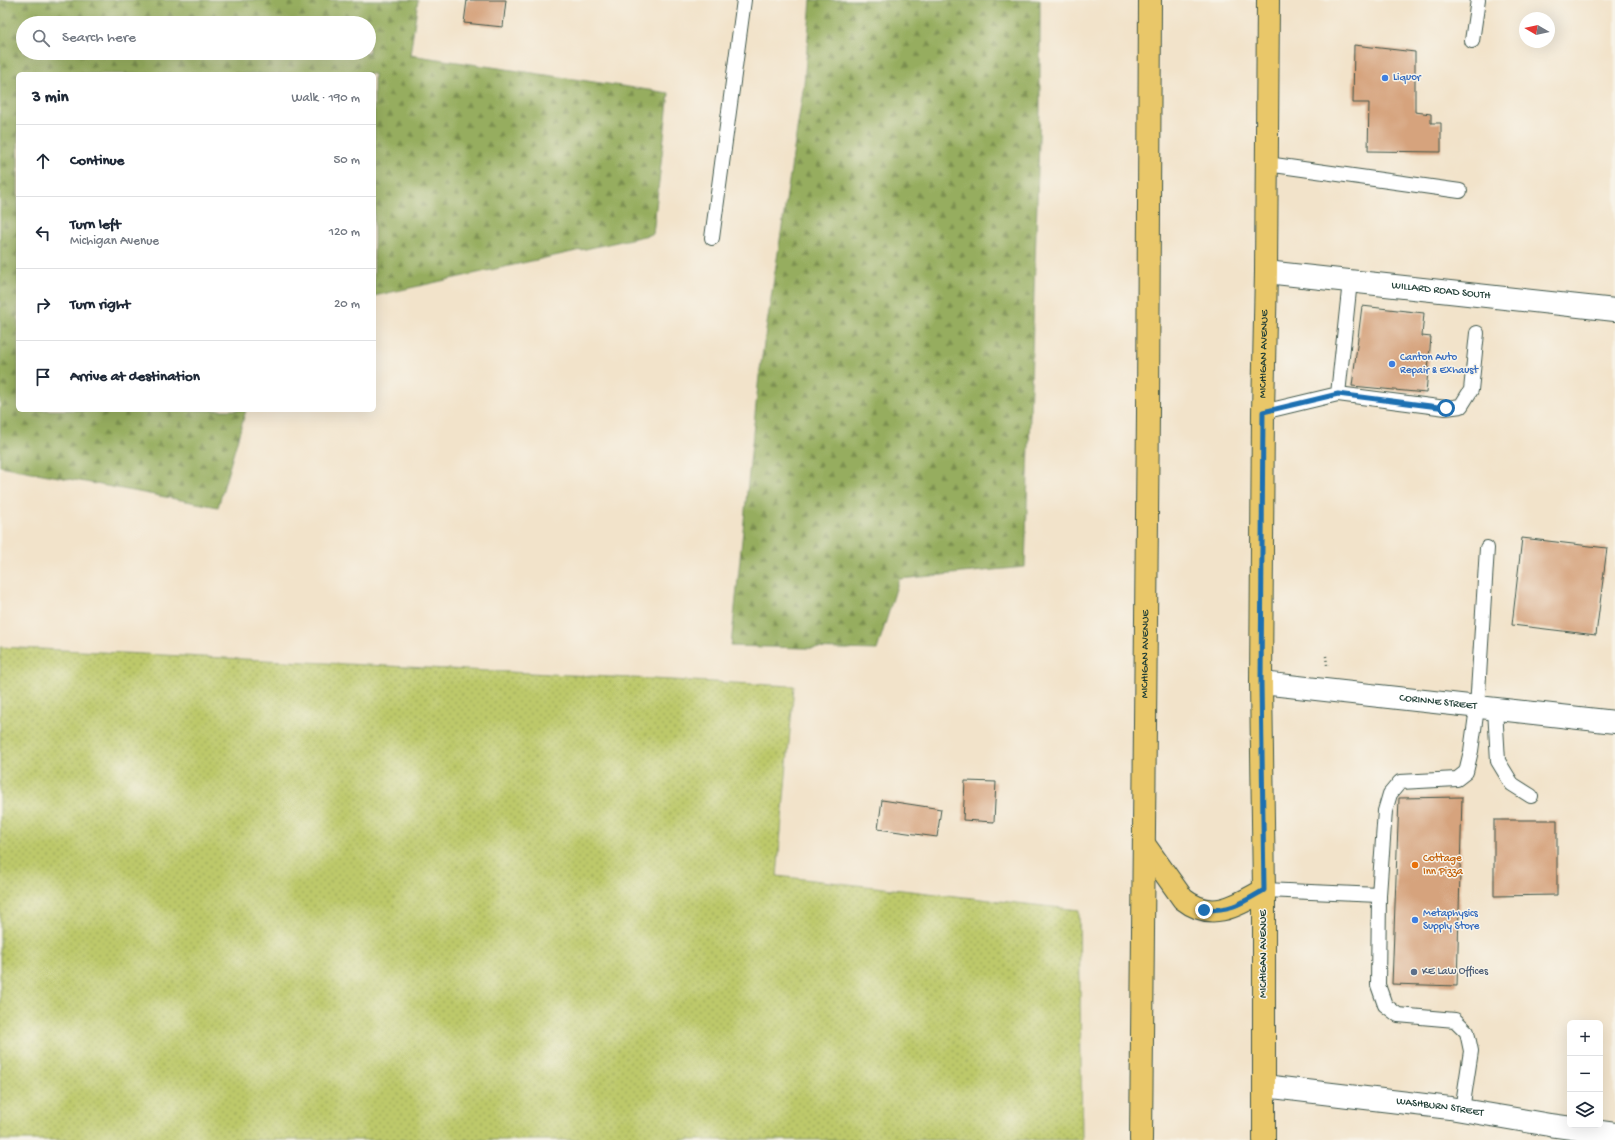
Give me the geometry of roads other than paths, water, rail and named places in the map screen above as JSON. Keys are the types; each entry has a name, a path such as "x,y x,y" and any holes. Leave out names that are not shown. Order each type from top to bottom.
{"main road":[{"name":"MICHIGAN AVENUE","path":"1141,1140 1148,419 1150,0"},
{"name":"MICHIGAN AVENUE","path":"1264,1140 1264,890 1261,683 1268,0"},
{"path":"1144,844 1183,900 1192,906 1204,910 1222,910 1236,907 1264,890"}],"street":[{"name":"WILLARD ROAD SOUTH","path":"1266,272 1615,310"},
{"name":"CORINNE STREET","path":"1261,683 1615,722"},
{"name":"WASHBURN STREET","path":"1264,1086 1462,1110 1615,1134"}],"lane":[{"path":"712,238 744,0"},
{"path":"1472,41 1478,0"},
{"path":"1267,164 1460,191"},
{"path":"1338,394 1350,281"},
{"path":"1263,412 1338,394 1446,408 1461,406 1471,390 1477,333"},
{"path":"1487,548 1486,708 1498,761 1512,784 1532,796"},
{"path":"1462,1110 1471,1051 1467,1032 1455,1020 1398,1014 1385,1005 1378,985 1379,895 1385,811 1390,794 1400,782 1457,780 1466,772 1486,708"},
{"path":"1264,890 1379,895"}],"place":[{"name":"Liquor","path":"1385,78"},
{"name":"Canton Auto Repair & Exhaust","path":"1392,364"},
{"name":"Cottage Inn Pizza","path":"1415,865"},
{"name":"Metaphysics Supply Store","path":"1415,920"},
{"name":"KE Law Offices","path":"1414,972"}]}
